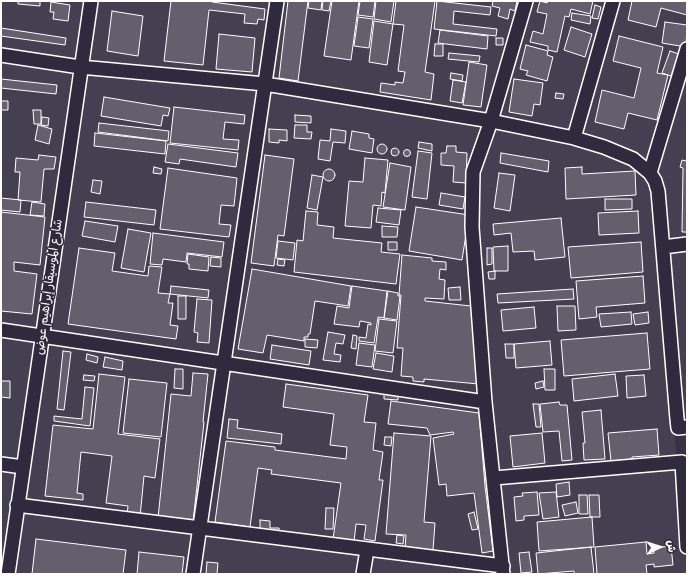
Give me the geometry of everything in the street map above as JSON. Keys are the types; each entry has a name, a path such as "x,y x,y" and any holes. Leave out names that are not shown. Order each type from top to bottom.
{"street":[{"name":"شارع الموسيقار إبراهيم عوض","path":"8,574 80,67 91,1"},
{"path":"193,574 277,1"},
{"path":"17,505 367,550 503,570 485,402 472,226 473,172 491,121 526,1"},
{"path":"574,138 613,1"},
{"path":"650,173 687,49"},
{"path":"1,55 80,67 265,84 491,121 574,138 622,154 633,160 650,173 658,191 682,423"},
{"path":"663,247 687,244"},
{"path":"1,330 485,402"},
{"path":"494,478 682,462 687,547"},
{"path":"1,464 23,467"},
{"path":"364,574 367,550"}],"shaded area":[{"path":"1,1 687,1 687,431 674,433 687,574 1,574"}],"building":[{"path":"18,1 40,1 40,6 18,4"},
{"path":"171,1 212,1 265,9 264,20 258,19 257,24 244,23 245,14 209,10 203,65 164,61"},
{"path":"288,1 308,1 298,81 279,78"},
{"path":"309,1 322,1 321,10 308,8"},
{"path":"323,1 331,1 329,11 322,10"},
{"path":"332,1 359,1 351,60 324,56"},
{"path":"360,1 375,1 373,17 358,15"},
{"path":"376,1 394,1 391,22 374,19"},
{"path":"396,1 435,1 425,72 434,74 431,100 380,92 381,83 395,85 395,82 403,83 405,72 398,71 404,25 393,24"},
{"path":"437,1 491,7 490,15 454,11 453,24 497,29 496,36 434,29"},
{"path":"493,1 517,1 515,11 510,9 508,19 498,16 500,8 492,6"},
{"path":"540,1 547,3 548,1 593,1 590,14 571,9 569,17 565,16 557,52 548,50 548,46 530,42 533,31 543,34 547,14 537,12"},
{"path":"632,1 687,1 687,15 661,8 656,27 628,20"},
{"path":"51,2 70,5 68,21 53,19 54,12 50,12"},
{"path":"595,5 601,7 598,19 592,18"},
{"path":"112,11 143,16 138,56 107,51"},
{"path":"572,13 591,16 590,24 571,20"},
{"path":"358,17 373,19 369,48 354,46"},
{"path":"374,21 393,24 387,65 369,62"},
{"path":"665,22 687,25 686,47 662,43"},
{"path":"571,27 592,34 585,57 564,50"},
{"path":"1,28 66,38 65,45 1,36"},
{"path":"440,30 488,36 487,49 438,43"},
{"path":"219,34 255,38 252,72 216,69"},
{"path":"619,36 663,47 657,73 668,75 657,120 628,113 624,129 595,122 602,90 634,98 641,68 613,61"},
{"path":"496,38 503,38 503,45 496,45"},
{"path":"435,44 443,44 443,56 434,56"},
{"path":"526,45 548,51 547,55 553,57 547,81 526,75 528,71 520,69"},
{"path":"670,51 679,54 671,76 662,73"},
{"path":"449,53 480,56 479,62 448,59"},
{"path":"469,62 487,65 481,107 463,105"},
{"path":"451,73 463,75 462,81 450,79"},
{"path":"1,79 57,85 56,94 1,88"},
{"path":"514,79 543,83 540,105 534,104 532,116 509,112"},
{"path":"453,80 466,82 462,103 450,101"},
{"path":"556,93 564,94 563,99 555,98"},
{"path":"104,97 170,108 168,116 163,115 161,126 101,116"},
{"path":"1,101 8,101 8,110 1,110"},
{"path":"174,107 245,115 244,124 225,122 223,139 239,140 238,150 170,143"},
{"path":"33,110 41,110 41,124 34,124"},
{"path":"295,115 311,116 311,123 295,122"},
{"path":"42,117 49,118 48,126 41,125"},
{"path":"99,123 169,131 168,141 98,132"},
{"path":"38,125 52,129 49,144 35,140"},
{"path":"295,125 307,125 307,132 312,132 311,139 294,138"},
{"path":"269,129 287,130 287,141 279,140 279,143 269,142"},
{"path":"331,129 346,131 345,143 333,142 330,161 318,159 320,140 330,141"},
{"path":"352,131 369,134 369,138 374,139 372,153 349,149"},
{"path":"95,133 166,141 165,154 94,146"},
{"path":"419,142 432,144 432,151 418,148"},
{"path":"168,144 238,153 236,167 180,159 179,164 165,162"},
{"path":"380,144 384,144 386,145 386,153 380,154 377,151 377,147"},
{"path":"447,146 456,146 456,152 467,153 466,183 453,182 454,166 441,165 441,153 446,153"},
{"path":"393,148 397,148 399,152 397,156 393,156 391,154 391,150"},
{"path":"407,149 410,150 410,156 407,157 404,156 403,153 404,150"},
{"path":"418,151 432,153 427,199 412,197"},
{"path":"501,153 549,161 548,172 500,163"},
{"path":"39,155 56,157 54,169 44,169 41,202 18,200 20,172 15,172 16,158 38,160"},
{"path":"265,155 294,159 284,236 278,235 274,266 251,263"},
{"path":"687,157 687,232 682,232 683,168 680,167 682,160 686,161"},
{"path":"365,158 388,160 385,193 382,192 381,206 373,205 371,228 345,226 349,181 363,182"},
{"path":"390,163 411,167 405,210 383,207"},
{"path":"154,167 162,169 161,174 153,173"},
{"path":"582,167 582,174 635,171 636,195 566,199 565,168"},
{"path":"168,168 237,178 234,206 221,205 219,224 231,225 229,237 160,229"},
{"path":"329,169 333,171 335,175 333,179 329,181 325,179 323,175 325,171"},
{"path":"499,173 515,175 510,211 494,208"},
{"path":"312,175 323,177 317,210 307,208"},
{"path":"93,180 102,181 100,194 91,192"},
{"path":"441,193 465,197 463,209 439,205"},
{"path":"1,198 21,200 20,212 1,210"},
{"path":"605,199 632,199 632,209 605,210"},
{"path":"32,202 45,204 44,216 30,215"},
{"path":"86,202 156,210 154,225 84,217"},
{"path":"416,207 469,215 462,260 409,251"},
{"path":"378,208 401,210 399,225 376,222"},
{"path":"306,211 318,212 317,225 334,227 333,238 382,243 381,252 400,254 396,284 294,272 297,240 303,241"},
{"path":"638,211 639,233 599,235 598,213"},
{"path":"1,212 45,217 40,265 14,262 14,271 37,274 32,314 1,311"},
{"path":"561,218 565,257 535,260 534,251 513,252 511,233 494,235 493,224"},
{"path":"85,221 118,226 115,242 82,236"},
{"path":"382,226 398,227 397,237 382,237"},
{"path":"128,229 151,233 144,272 121,268"},
{"path":"153,233 224,242 222,257 187,253 186,262 163,259 162,265 150,264"},
{"path":"278,241 295,243 293,260 276,258"},
{"path":"388,242 397,242 397,250 388,250"},
{"path":"641,242 643,272 571,278 568,247"},
{"path":"508,246 508,271 494,271 493,247"},
{"path":"79,248 115,253 112,271 148,276 149,266 162,267 158,293 170,294 168,303 173,303 170,325 178,326 176,339 68,324"},
{"path":"487,248 492,248 492,264 487,265"},
{"path":"188,254 209,257 208,271 189,269 189,264 187,264"},
{"path":"402,255 432,258 432,261 446,262 446,270 440,269 439,279 445,280 444,299 425,298 425,301 471,306 479,384 424,379 424,382 413,381 413,377 401,376 403,348 397,348"},
{"path":"211,257 221,258 221,267 210,266"},
{"path":"278,259 285,260 284,266 277,265"},
{"path":"252,269 351,286 348,306 315,301 310,334 308,334 308,337 304,337 304,341 267,335 263,353 238,349"},
{"path":"495,271 495,279 489,279 488,272"},
{"path":"643,276 645,303 596,307 597,317 579,319 576,281"},
{"path":"171,286 209,290 208,298 170,294"},
{"path":"352,286 387,291 384,318 378,317 374,343 359,341 359,337 366,338 368,324 371,325 371,323 360,321 359,327 334,324 337,306 349,308"},
{"path":"460,287 461,300 449,300 448,288"},
{"path":"573,289 574,299 498,303 497,294"},
{"path":"388,291 398,293 398,296 400,296 397,320 384,318"},
{"path":"178,296 186,296 186,319 178,319"},
{"path":"197,299 212,300 209,343 197,342 198,333 194,332"},
{"path":"557,306 575,306 576,330 558,331"},
{"path":"534,307 536,328 503,331 501,310"},
{"path":"631,312 632,324 601,327 599,314"},
{"path":"648,312 649,323 635,325 633,314"},
{"path":"379,319 397,321 393,353 375,351"},
{"path":"328,332 345,335 343,344 336,343 334,354 341,355 340,362 323,360"},
{"path":"647,333 650,369 564,376 561,340"},
{"path":"353,335 357,336 356,349 351,348"},
{"path":"305,339 318,340 317,348 305,347"},
{"path":"550,341 552,365 516,368 514,344"},
{"path":"359,343 375,345 372,367 356,365"},
{"path":"505,344 514,344 514,358 506,358"},
{"path":"272,345 311,351 309,365 270,359"},
{"path":"63,351 71,352 64,410 57,409"},
{"path":"376,353 394,356 392,372 373,369"},
{"path":"87,354 98,357 97,363 86,360"},
{"path":"105,357 123,361 122,370 103,367"},
{"path":"175,369 183,369 183,389 174,388"},
{"path":"544,369 555,369 555,390 545,390"},
{"path":"193,373 208,374 193,522 158,518 171,394 191,396"},
{"path":"99,374 125,377 118,434 160,439 155,478 144,476 140,517 127,515 128,506 106,503 112,456 81,452 77,493 83,494 83,500 45,496 53,425 93,429"},
{"path":"615,374 618,396 574,401 572,379"},
{"path":"84,375 95,376 94,381 83,380"},
{"path":"644,375 646,396 627,398 626,376"},
{"path":"129,379 167,383 161,437 123,433"},
{"path":"1,381 10,381 10,398 1,397"},
{"path":"543,381 544,387 536,389 535,383"},
{"path":"286,384 368,395 364,422 376,423 373,450 383,452 379,480 383,480 375,541 364,539 366,525 356,524 354,542 333,539 341,483 271,474 272,470 258,468 250,527 215,522 226,441 275,447 275,450 346,459 347,447 330,445 334,414 283,407"},
{"path":"85,387 94,388 90,426 54,421 54,416 82,419"},
{"path":"384,392 398,392 398,400 384,399"},
{"path":"391,401 479,413 485,486 493,551 482,553 474,493 447,496 446,484 439,485 433,438 454,434 453,432 430,435 427,428 388,424"},
{"path":"559,402 560,405 567,405 572,460 562,461 559,431 543,432 540,404"},
{"path":"533,404 539,404 541,427 536,427"},
{"path":"601,410 605,459 584,460 583,443 585,443 582,412"},
{"path":"229,419 238,420 237,428 282,434 281,444 227,438"},
{"path":"657,429 659,455 632,457 632,459 611,461 608,433"},
{"path":"394,433 431,436 424,522 435,523 433,550 405,548 406,535 386,534"},
{"path":"542,433 545,463 513,467 510,436"},
{"path":"385,437 392,437 391,446 384,445"},
{"path":"569,482 570,495 557,497 556,484"},
{"path":"537,492 539,515 524,516 524,520 516,521 514,497 523,496 522,493"},
{"path":"556,492 559,517 543,519 539,493"},
{"path":"579,495 587,495 588,514 579,514"},
{"path":"589,495 599,495 600,517 590,517"},
{"path":"576,502 578,513 565,516 562,505"},
{"path":"326,508 334,508 333,529 325,529"},
{"path":"474,512 478,529 472,530 468,514"},
{"path":"592,517 594,547 539,551 537,522"},
{"path":"260,520 270,521 270,528 279,528 279,534 260,533"},
{"path":"397,535 404,536 403,544 396,543"},
{"path":"36,539 126,550 123,574 32,574"},
{"path":"646,542 647,554 654,553 653,548 671,546 673,565 654,567 654,564 646,565 647,574 597,574 595,547"},
{"path":"591,547 594,574 574,574 574,571 538,574 536,553"},
{"path":"139,552 184,557 182,574 137,574"},
{"path":"529,552 532,572 521,573 519,553"},
{"path":"207,562 218,563 217,574 206,574"}]}
